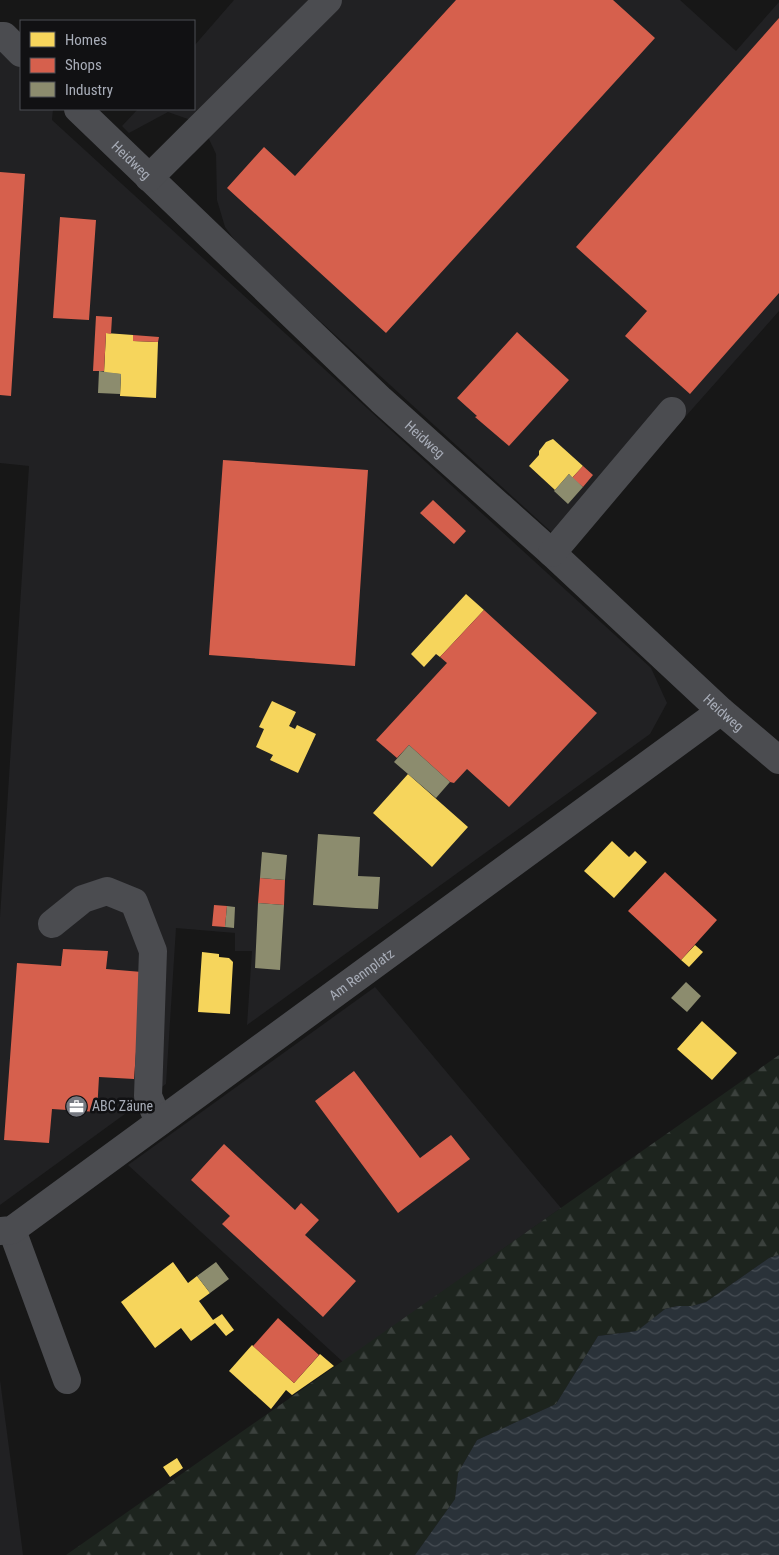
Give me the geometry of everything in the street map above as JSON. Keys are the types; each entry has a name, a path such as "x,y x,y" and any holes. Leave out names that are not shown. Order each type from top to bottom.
{"street":[{"path":"148,178 328,0"},
{"path":"0,36 4,36 20,52"},
{"name":"Heidweg","path":"79,110 381,400 552,553 721,711 779,760"},
{"path":"552,553 672,411"},
{"name":"Am Rennplatz","path":"6,1231 159,1122 721,711"},
{"path":"52,924 83,899 107,891 134,902 153,951 148,1096 159,1122"},
{"path":"6,1231 67,1380"}],"shaded area":[{"path":"234,0 680,0 736,51 779,2 779,311 569,548 242,250 225,227 217,200 216,154 202,124 168,112 129,133 122,126 137,110 195,110 195,45"},
{"path":"0,48 20,66 20,110 53,110 52,120 651,668 667,703 650,734 247,1025 252,951 235,951 235,933 176,928 166,1084 0,1205 0,917 29,466 0,463"},
{"path":"375,987 561,1208 343,1362 128,1165"},
{"path":"0,1380 20,1531 23,1555 0,1555"}],"green space":[{"path":"779,1055 779,1255 769,1258 706,1302 692,1306 677,1306 665,1309 638,1331 598,1336 556,1404 477,1440 458,1473 455,1499 415,1555 66,1555"}],"water":[{"path":"779,1255 779,1555 415,1555 455,1499 458,1473 477,1440 556,1404 598,1336 637,1331 665,1309 677,1306 692,1306 706,1302 769,1258"}],"building: Homes":[{"path":"106,333 133,335 133,341 158,342 156,398 120,396 121,374 104,373"},
{"path":"553,439 583,466 572,478 569,474 555,490 529,466 539,455 539,451 546,442"},
{"path":"466,594 484,610 440,657 436,654 424,667 411,654"},
{"path":"272,701 296,712 289,726 295,729 297,725 316,734 298,773 270,760 273,755 256,747 264,729 259,727"},
{"path":"408,774 468,827 432,867 373,813"},
{"path":"612,841 629,857 635,851 647,862 614,898 584,871"},
{"path":"695,945 703,952 689,967 681,960"},
{"path":"202,952 219,954 219,957 229,958 233,962 230,1014 198,1012"},
{"path":"702,1021 737,1053 712,1080 677,1049"},
{"path":"173,1262 188,1283 197,1276 210,1293 199,1301 213,1320 222,1314 234,1330 226,1336 215,1323 191,1341 181,1328 155,1348 121,1302"},
{"path":"252,1345 294,1383 320,1354 334,1366 292,1395 286,1390 271,1409 229,1371"},
{"path":"177,1458 183,1468 170,1477 163,1467"}],"building: Shops":[{"path":"456,0 613,0 655,38 386,333 227,188 264,147 295,176"},
{"path":"779,18 779,293 690,394 625,336 647,311 576,247"},
{"path":"0,172 25,174 11,396 0,395"},
{"path":"60,217 96,220 89,320 53,318"},
{"path":"96,316 112,317 111,334 106,333 104,371 93,371"},
{"path":"517,332 569,380 509,446 475,417 477,416 457,398"},
{"path":"133,335 159,337 158,342 133,341"},
{"path":"223,460 368,470 355,666 209,655"},
{"path":"583,466 593,475 583,487 572,478"},
{"path":"433,500 466,531 454,544 420,513"},
{"path":"484,610 597,713 509,807 467,769 454,783 450,782 409,745 397,758 376,740 447,663 440,657"},
{"path":"665,872 717,920 681,960 628,911"},
{"path":"260,878 285,880 284,905 258,903"},
{"path":"214,905 227,906 225,927 212,926"},
{"path":"63,949 108,951 106,969 142,972 134,1079 99,1077 97,1112 52,1109 49,1143 4,1140 17,963 61,966"},
{"path":"354,1071 420,1158 451,1135 470,1159 398,1213 315,1101"},
{"path":"224,1144 295,1210 301,1203 319,1220 305,1235 356,1281 323,1317 222,1224 230,1216 191,1180"},
{"path":"278,1318 319,1355 294,1383 253,1346"}],"building: Industry":[{"path":"99,371 121,374 120,394 98,393"},
{"path":"569,474 583,487 568,504 554,491"},
{"path":"409,745 450,782 436,798 394,762"},
{"path":"318,834 360,837 358,876 380,877 378,909 313,905"},
{"path":"262,852 287,855 285,880 260,878"},
{"path":"258,903 284,905 280,970 255,968"},
{"path":"227,906 235,907 234,928 225,927"},
{"path":"686,982 701,996 687,1012 671,998"},
{"path":"216,1262 229,1279 210,1293 197,1276"}],"place":[{"name":"ABC Zäune","path":"76,1106"}]}
